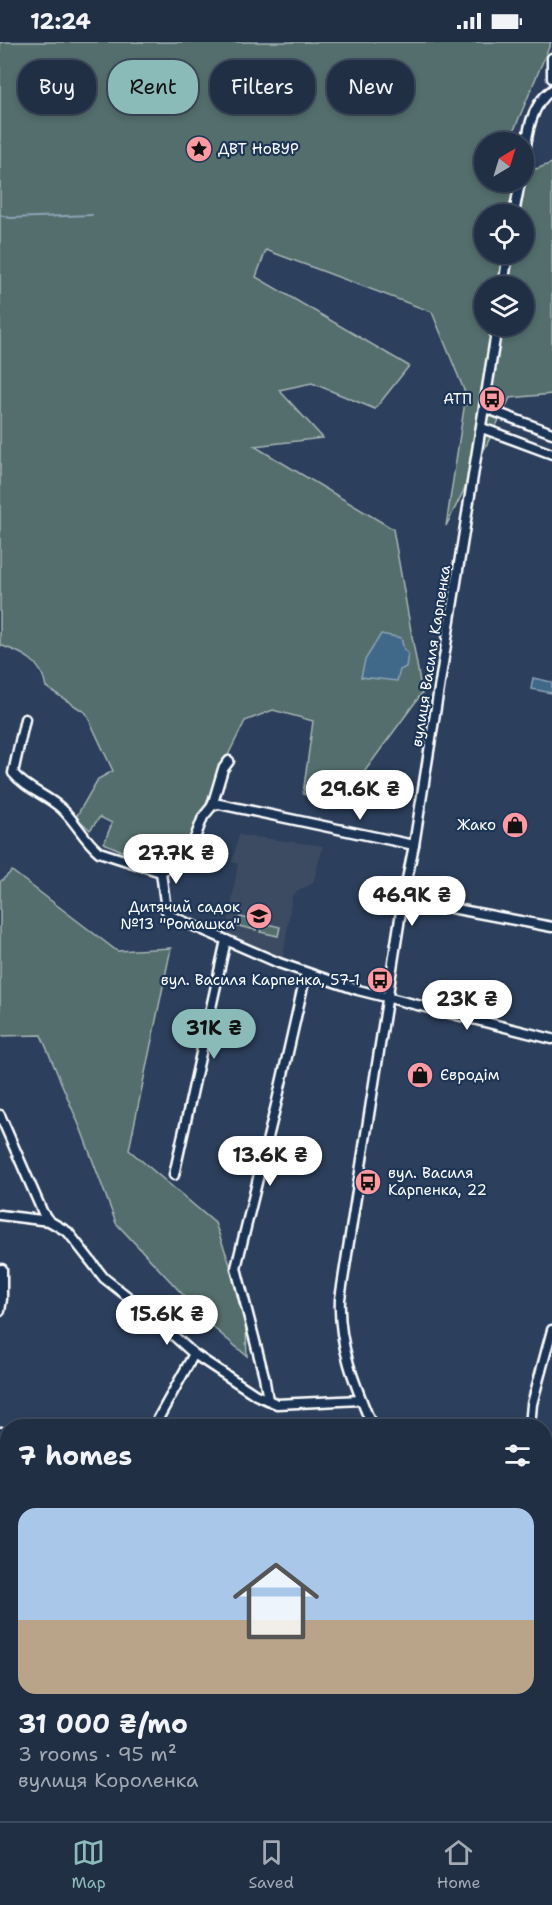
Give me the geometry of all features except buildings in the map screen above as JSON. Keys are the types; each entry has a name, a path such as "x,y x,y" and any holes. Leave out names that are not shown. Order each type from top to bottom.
{"street":[{"path":"552,58 552,78"},
{"path":"529,132 536,110 552,90"},
{"name":"вулиця Василя Карпенка","path":"369,1419 344,1352 339,1318 340,1299 496,336"},
{"path":"485,408 550,432"},
{"path":"482,428 552,454"},
{"path":"25,719 13,773 20,781 61,808 91,846 99,852 161,872"},
{"path":"213,806 223,769 229,761"},
{"path":"161,872 169,865 185,860 202,817 213,806 219,804 414,845"},
{"path":"161,872 166,910 171,916 226,940 306,973 388,998 552,1039"},
{"path":"403,899 552,927"},
{"path":"174,1175 226,940"},
{"path":"268,1400 236,1268 275,1112 306,973"},
{"path":"0,1115 48,1221"},
{"path":"0,1215 48,1221 68,1232 104,1278 146,1311 194,1354 256,1395 277,1404 361,1400"},
{"path":"0,1311 2,1269"},
{"path":"531,1419 532,1404 548,1360 552,1330"},
{"path":"158,1419 194,1354"}],"shaded area":[{"path":"381,634 401,638 404,650 408,653 406,667 400,670 397,681 361,677 365,660"},
{"path":"533,678 552,682 552,693 531,689"},
{"name":"Дитячий садок №13 \"Ромашка\"","path":"239,835 323,846 313,883 292,896 283,958 276,958 226,936 238,864 232,862"}],"green space":[{"path":"0,42 551,42 513,132 474,132 474,192 534,192 534,168 552,163 552,394 510,398 446,526 466,395 432,312 266,250 256,277 409,366 375,409 312,383 279,390 323,438 254,446 393,529 422,693 340,805 303,794 313,721 273,710 245,721 217,777 187,852 160,868 104,843 112,823 100,817 90,830 76,817 98,779 113,771 86,713 46,687 36,664 16,651 0,645"},
{"path":"12,871 117,951 171,948 129,1150 215,1223 245,1306 247,1356 215,1329 116,1223 82,1132 41,1035 0,1036 0,882"},
{"path":"240,917 258,921 256,930 238,926"},
{"path":"263,923 280,927 278,936 260,932"}],"waterway":[{"path":"0,215 10,218 92,215"}],"place":[{"name":"ДВТ НоВУР","path":"199,149"},
{"name":"АТП","path":"492,399"},
{"name":"Жако","path":"515,825"},
{"name":"Дитячий садок №13 \"Ромашка\"","path":"259,916"},
{"name":"вул. Василя Карпенка, 57-1","path":"380,980"},
{"name":"Євродім","path":"420,1075"},
{"name":"вул. Василя Карпенка, 22","path":"368,1182"}]}
